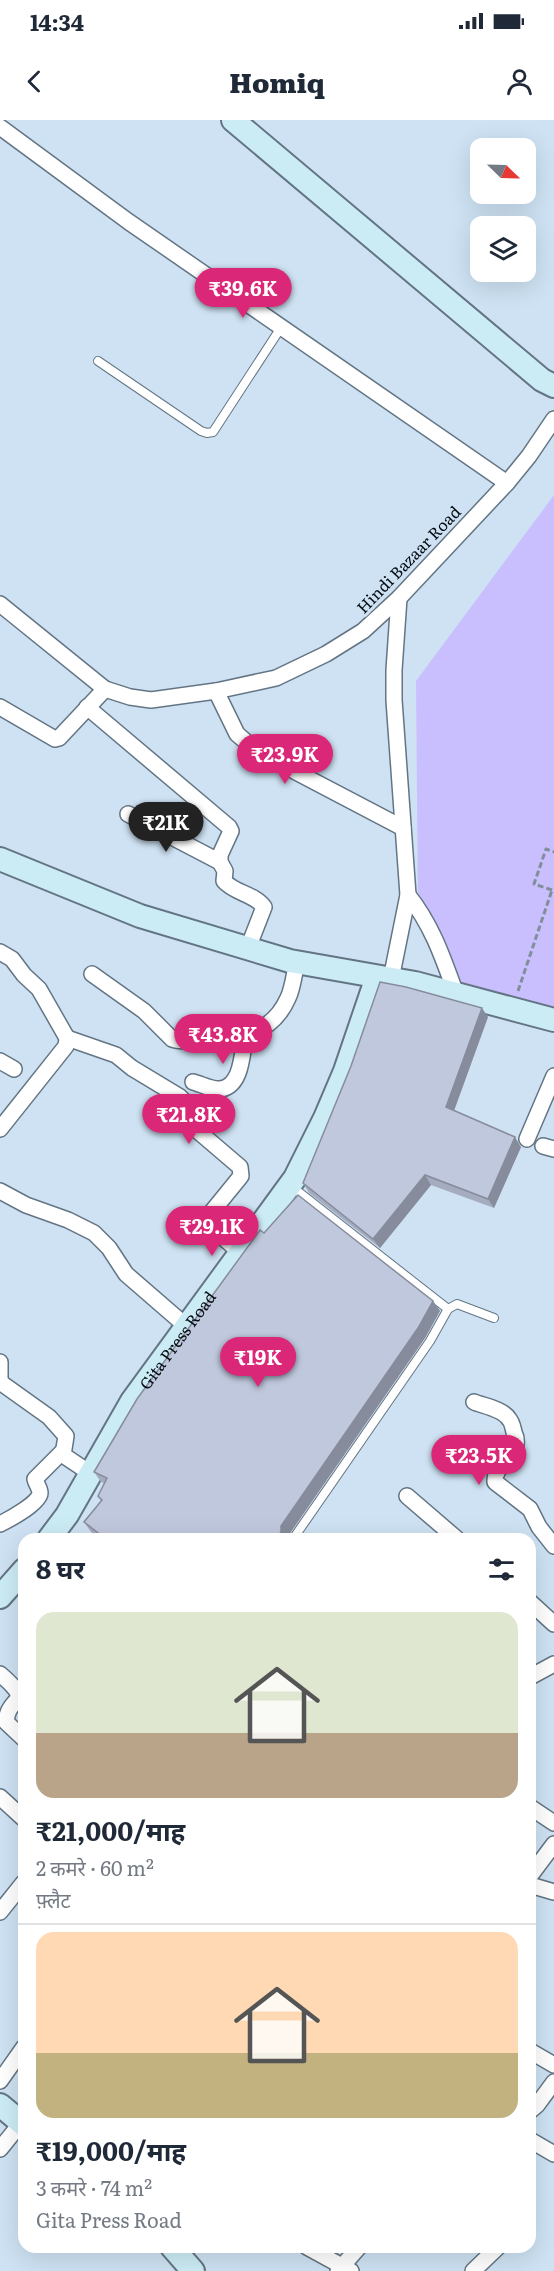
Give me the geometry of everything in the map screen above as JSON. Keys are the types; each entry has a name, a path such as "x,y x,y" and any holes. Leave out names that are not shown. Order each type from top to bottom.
{"main road":[{"path":"232,120 542,380 554,386"},
{"path":"0,859 140,916 248,948 297,962 384,978 512,1007 554,1020"},
{"name":"Gita Press Road","path":"54,1533 67,1515 132,1401 290,1185 310,1152 384,978"},
{"path":"0,1597 18,1577"},
{"path":"0,2105 18,2120"},
{"path":"177,2253 193,2271"}],"street":[{"path":"0,127 129,222 507,483"},
{"name":"Hindi Bazaar Road","path":"0,604 105,689 130,697 152,700 216,691 276,678 326,654 363,631 399,598 507,483 554,419"},
{"path":"384,978 408,895 394,700 399,598"},
{"path":"0,707 55,739 59,738 105,689"},
{"path":"216,691 237,734 258,752 403,828"},
{"path":"87,707 226,822 231,831 220,855 220,862"},
{"path":"128,814 220,862 224,866 224,881 228,886 260,902 264,907 248,948"},
{"path":"408,895 433,932 456,994"},
{"path":"0,952 12,958 24,975 39,989 67,1038 66,1046 0,1130"},
{"path":"92,974 144,1011 172,1039 216,1041 245,1037 272,1021 289,997 297,962"},
{"path":"193,1082 215,1089 228,1087 238,1074 245,1037"},
{"path":"67,1038 116,1055 132,1068 180,1097 184,1101 186,1116 192,1126 240,1167 240,1176 206,1219 212,1228 241,1253"},
{"path":"0,1061 14,1069"},
{"path":"527,1139 554,1076"},
{"path":"0,1191 26,1205 68,1220 94,1233 109,1248 126,1274 186,1326"},
{"path":"0,1362 0,1380 55,1422 66,1436 63,1451 35,1479 40,1492 38,1498 18,1514 0,1524"},
{"path":"474,1402 510,1419 518,1438 518,1446 496,1474 495,1482 530,1509 549,1540"},
{"path":"63,1451 66,1457 90,1473"},
{"path":"407,1496 450,1533"},
{"path":"549,1540 554,1520"},
{"path":"536,1608 554,1624"},
{"path":"536,1674 554,1664"},
{"path":"0,1674 18,1691"},
{"path":"18,1699 6,1722 18,1733"},
{"path":"0,1797 18,1814"},
{"path":"536,1811 554,1823"},
{"path":"536,1868 554,1844"},
{"path":"536,1887 554,1892"},
{"path":"0,1912 18,1890"},
{"path":"536,2054 554,2065"},
{"path":"0,2080 18,2055"},
{"path":"536,2106 554,2082"},
{"path":"0,2149 18,2129"},
{"path":"536,2144 554,2154"},
{"path":"317,2253 343,2269 355,2253"},
{"path":"473,2271 492,2253"}],"lane":[{"path":"98,361 201,431 213,432 282,327"},
{"path":"290,1185 448,1309"},
{"path":"297,1533 430,1341 448,1309 457,1304 494,1318"}],"path":[{"path":"512,1007 553,890 534,884 546,849 554,852"}],"shaded area":[{"path":"554,495 554,1007 464,987 418,906 416,681"}],"building":[{"path":"380,982 482,1008 446,1107 515,1137 488,1199 425,1175 373,1239 303,1183 351,1066"},
{"path":"298,1195 433,1301 418,1328 281,1526 280,1533 98,1533 84,1522 102,1500 98,1496 107,1478 94,1472 137,1399 260,1230 264,1233"}]}
